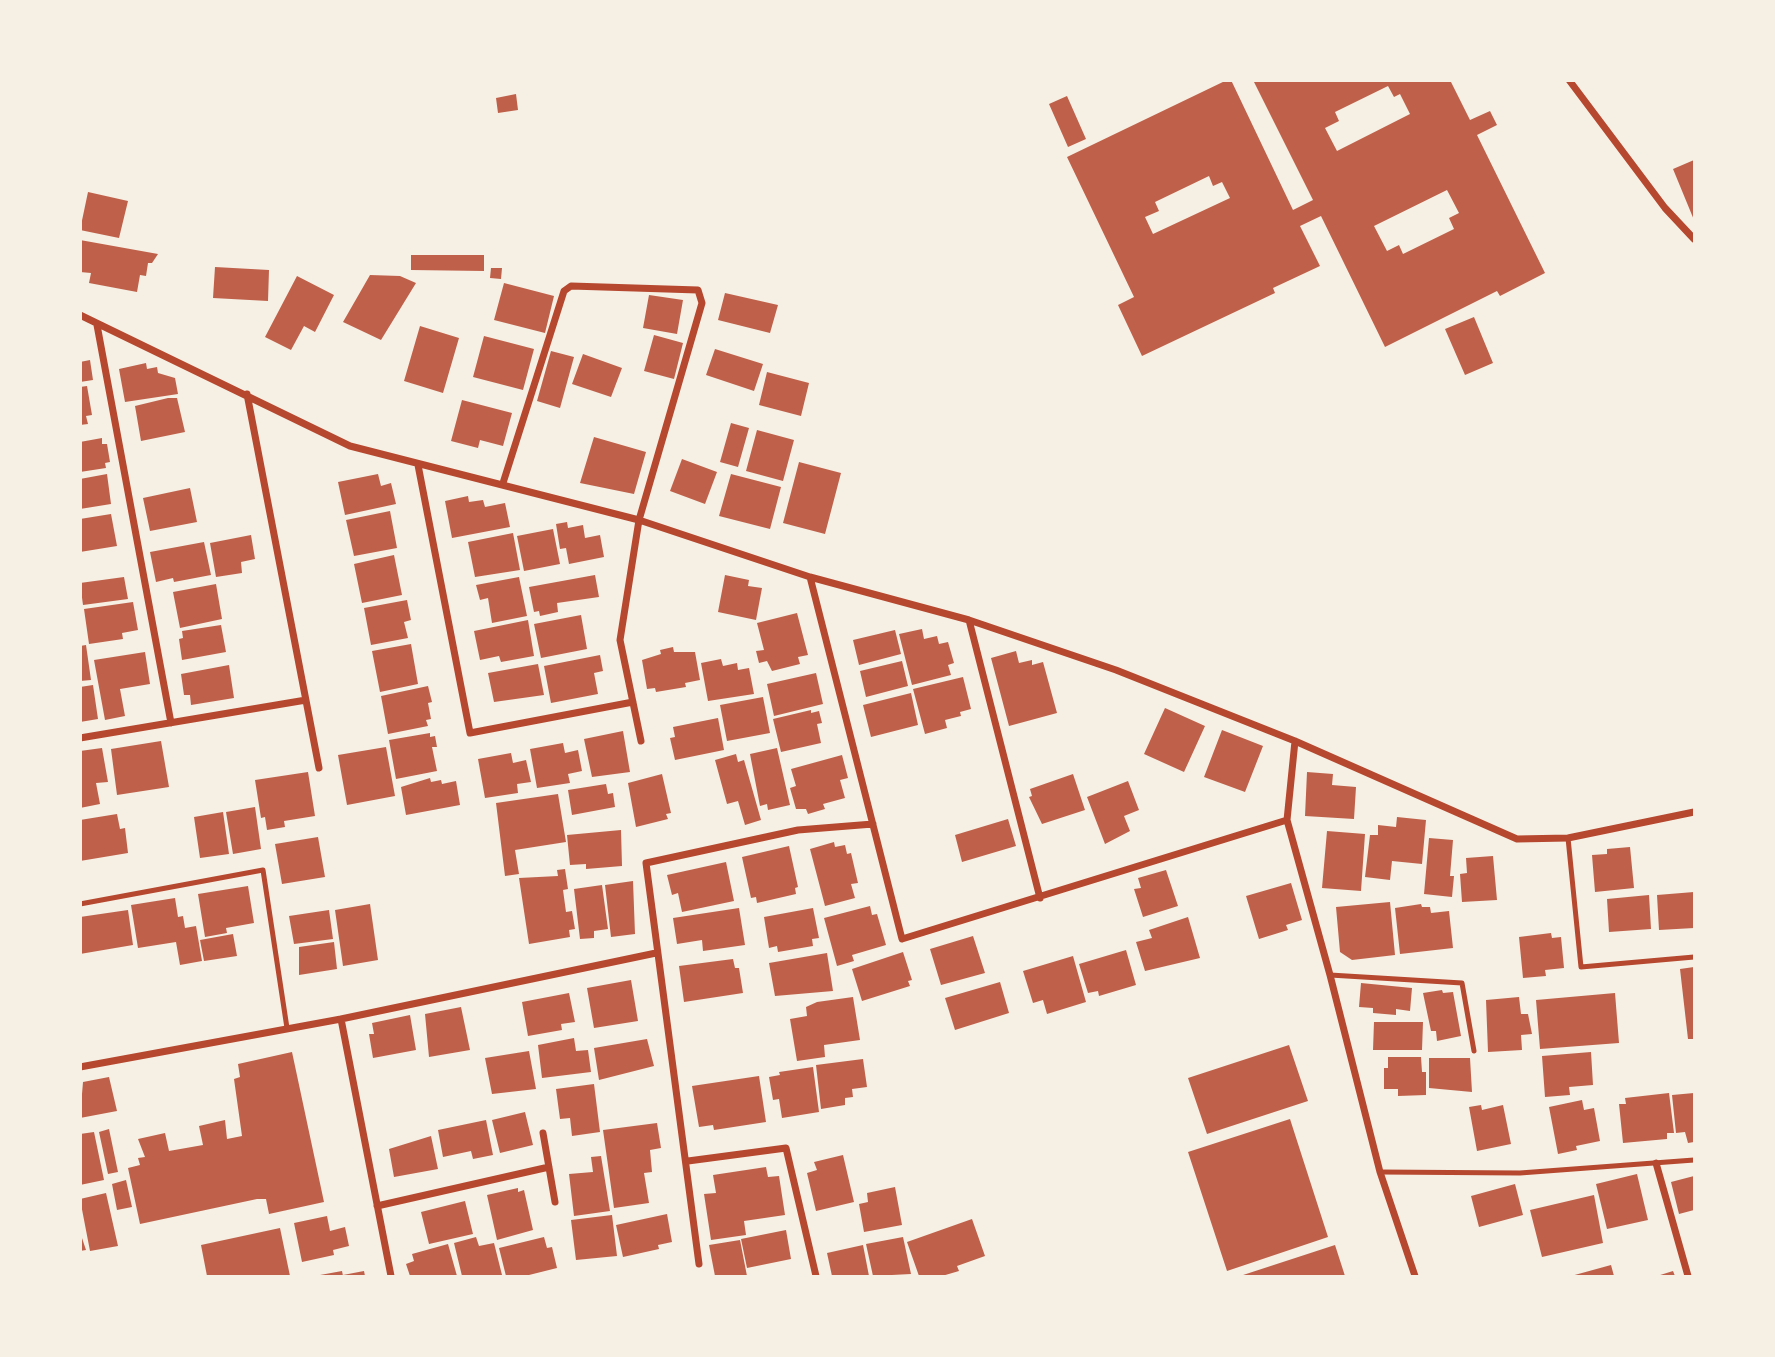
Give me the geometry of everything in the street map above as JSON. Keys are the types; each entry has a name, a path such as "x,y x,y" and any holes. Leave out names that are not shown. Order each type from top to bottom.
{"street":[{"path":"1569,80 1665,208 1695,239"},
{"path":"503,483 565,291 571,286 698,290 702,303 639,520 620,640 642,741"},
{"path":"80,315 351,446 639,520 810,577 969,620 1116,670 1296,741 1517,839 1568,838 1695,812"},
{"path":"97,325 172,723"},
{"path":"247,394 319,768"},
{"path":"418,465 470,733 633,702"},
{"path":"810,577 902,939 1287,820"},
{"path":"969,620 1041,898"},
{"path":"80,738 306,700"},
{"path":"1296,741 1287,820 1380,1172 1415,1276"},
{"path":"699,1264 688,1161 656,953 646,863 798,830 873,824"},
{"path":"80,1067 341,1019 656,953"},
{"path":"341,1019 391,1276"},
{"path":"543,1133 555,1202"},
{"path":"688,1161 786,1148 816,1276"},
{"path":"1656,1163 1688,1276"},
{"path":"377,1206 549,1167"}],"lane":[{"path":"1568,838 1581,967 1695,957"},
{"path":"80,904 263,870 287,1028"},
{"path":"1330,975 1462,983 1474,1051"},
{"path":"1380,1172 1520,1173 1695,1160"}],"building":[{"path":"1231,80 1293,210 1313,200 1253,80 1450,80 1470,120 1490,111 1497,125 1477,135 1545,273 1500,296 1497,291 1385,347 1321,216 1300,226 1320,266 1273,288 1275,293 1142,356 1118,305 1134,297 1067,157","holes":["1388,86 1394,97 1400,94 1410,114 1337,151 1325,128 1339,121 1335,112","1209,176 1213,186 1222,182 1230,198 1153,234 1145,217 1159,211 1155,202","1447,190 1459,213 1449,218 1454,229 1403,254 1399,245 1387,251 1374,226"]},
{"path":"516,94 518,110 498,113 496,98"},
{"path":"1067,96 1086,139 1068,147 1049,104"},
{"path":"1694,160 1694,220 1673,169"},
{"path":"88,192 128,201 119,238 80,230"},
{"path":"80,240 158,254 152,263 148,263 146,276 140,275 137,292 89,283 91,273 80,272"},
{"path":"411,255 484,255 484,271 411,270"},
{"path":"215,267 269,270 268,301 213,298"},
{"path":"491,268 502,268 501,279 490,278"},
{"path":"370,275 400,276 416,283 381,340 343,322"},
{"path":"297,276 334,295 315,332 304,326 291,350 265,337"},
{"path":"504,283 554,296 545,333 494,320"},
{"path":"725,293 778,305 770,333 718,320"},
{"path":"649,295 683,300 677,334 643,328"},
{"path":"1474,317 1493,363 1465,375 1445,329"},
{"path":"420,326 459,338 443,393 404,381"},
{"path":"654,335 683,343 674,379 644,371"},
{"path":"484,336 534,349 523,390 473,377"},
{"path":"715,349 763,364 754,391 706,375"},
{"path":"551,351 574,357 560,408 537,401"},
{"path":"583,354 622,368 611,397 572,384"},
{"path":"90,360 93,380 80,382 80,362"},
{"path":"146,363 147,369 157,367 158,373 175,378 178,394 125,402 119,369"},
{"path":"767,372 809,383 801,416 759,405"},
{"path":"87,386 92,415 86,416 88,424 80,425 80,387"},
{"path":"177,398 185,432 141,441 135,406"},
{"path":"462,400 512,413 503,446 480,440 478,448 451,441"},
{"path":"731,423 749,428 738,467 720,462"},
{"path":"757,430 794,440 783,481 746,471"},
{"path":"594,437 646,452 634,494 580,483"},
{"path":"102,438 102,444 107,444 110,462 105,463 106,468 80,472 80,442"},
{"path":"682,459 717,472 705,504 670,491"},
{"path":"799,462 841,473 825,534 783,523"},
{"path":"107,474 111,504 80,509 80,479"},
{"path":"378,474 381,486 391,483 396,504 345,515 338,482"},
{"path":"731,474 781,487 770,529 719,516"},
{"path":"190,488 197,522 150,531 143,498"},
{"path":"468,496 469,502 483,500 485,507 505,503 510,527 452,538 445,501"},
{"path":"390,511 397,548 354,556 346,520"},
{"path":"111,514 117,546 80,552 80,519"},
{"path":"567,522 568,528 583,525 585,538 600,535 604,557 569,564 566,548 560,549 556,524"},
{"path":"553,529 560,564 524,571 517,536"},
{"path":"513,533 520,570 475,577 468,542"},
{"path":"251,535 255,559 241,562 242,573 216,577 210,543"},
{"path":"204,542 211,575 174,582 173,578 156,582 150,552"},
{"path":"394,555 402,595 362,603 354,564"},
{"path":"595,575 599,597 557,603 558,612 540,616 539,611 534,612 529,587"},
{"path":"725,575 749,580 748,586 762,588 756,620 718,612"},
{"path":"124,577 128,599 83,605 80,583"},
{"path":"519,577 527,616 492,623 488,598 480,600 476,585"},
{"path":"216,584 222,619 180,628 173,592"},
{"path":"407,600 411,620 404,622 408,638 371,645 364,608"},
{"path":"133,602 138,630 122,633 123,639 89,644 84,609"},
{"path":"797,613 808,655 798,657 800,664 772,671 767,661 759,663 756,651 764,650 757,623"},
{"path":"581,615 587,649 541,658 534,624"},
{"path":"528,620 534,656 501,662 499,656 480,660 474,631"},
{"path":"221,625 226,652 182,660 179,639 183,638 182,631"},
{"path":"922,629 924,639 937,636 939,644 948,642 954,663 948,665 951,675 912,685 899,634"},
{"path":"895,630 901,654 859,665 853,640"},
{"path":"411,644 418,684 380,692 372,651"},
{"path":"86,645 91,680 80,681 80,646"},
{"path":"673,647 674,652 695,652 700,680 685,683 686,687 656,692 655,688 647,689 642,660 661,654 660,650"},
{"path":"1016,651 1019,663 1032,660 1032,665 1043,662 1057,713 1009,726 991,658"},
{"path":"145,652 150,684 120,689 125,716 105,720 94,660"},
{"path":"600,655 603,671 594,673 598,694 551,703 544,666"},
{"path":"721,659 723,666 737,663 738,670 749,668 754,694 708,701 701,663"},
{"path":"902,661 908,686 866,697 860,671"},
{"path":"538,664 544,695 494,702 488,673"},
{"path":"229,665 234,698 191,705 190,695 184,695 181,674"},
{"path":"816,673 823,704 774,716 767,684"},
{"path":"963,677 971,709 960,712 961,716 945,720 947,728 925,734 913,689"},
{"path":"93,685 98,719 80,722 80,687"},
{"path":"428,686 432,702 428,703 431,719 426,720 428,726 388,734 381,696"},
{"path":"911,693 918,725 871,737 863,705"},
{"path":"763,697 770,733 727,741 720,705"},
{"path":"1165,708 1205,726 1184,772 1144,754"},
{"path":"811,710 811,713 819,711 822,723 817,724 821,743 781,752 773,719"},
{"path":"718,718 724,750 675,760 670,738 675,737 673,727"},
{"path":"1222,730 1263,746 1245,792 1204,777"},
{"path":"623,731 630,772 592,777 584,739"},
{"path":"430,733 430,737 435,736 437,747 432,747 437,771 396,779 389,740"},
{"path":"161,741 169,787 117,795 111,749"},
{"path":"563,743 565,753 578,750 582,771 568,774 570,783 537,788 530,749"},
{"path":"386,747 395,796 347,805 338,755"},
{"path":"102,748 108,782 96,783 100,804 80,808 80,751"},
{"path":"777,748 790,805 768,810 767,804 760,806 750,754"},
{"path":"511,753 513,763 526,760 531,782 517,784 518,793 485,798 478,759"},
{"path":"736,754 738,762 744,760 761,820 745,825 738,801 727,804 715,760"},
{"path":"842,755 848,778 840,780 845,798 823,804 825,809 808,814 806,809 796,809 790,788 796,786 791,769"},
{"path":"308,772 315,816 284,821 285,827 267,830 265,817 261,818 255,780"},
{"path":"1307,772 1333,774 1332,785 1356,787 1354,819 1305,816"},
{"path":"662,774 671,813 666,814 668,819 636,827 628,783"},
{"path":"1073,774 1085,810 1042,824 1029,797 1032,796 1030,789"},
{"path":"430,778 431,782 441,780 442,784 456,781 460,805 406,815 401,787"},
{"path":"1128,781 1139,810 1124,816 1130,831 1105,844 1087,797"},
{"path":"606,784 608,794 613,793 615,807 572,815 568,790"},
{"path":"558,794 566,842 515,850 519,874 505,876 496,803"},
{"path":"255,807 261,849 233,854 226,812"},
{"path":"223,812 229,854 200,858 194,817"},
{"path":"117,814 120,829 125,828 128,853 80,861 80,820"},
{"path":"1397,817 1426,820 1422,864 1392,861 1390,880 1365,877 1370,835 1378,835 1378,825 1396,827"},
{"path":"1008,819 1016,846 962,862 955,835"},
{"path":"621,830 622,866 586,869 586,864 570,865 567,835"},
{"path":"1327,831 1365,834 1361,891 1322,888"},
{"path":"318,837 325,877 282,884 275,844"},
{"path":"1429,838 1453,840 1450,876 1454,876 1452,897 1424,894"},
{"path":"834,842 835,847 845,845 847,854 851,853 858,883 851,884 855,898 825,906 810,849"},
{"path":"789,846 798,887 795,888 796,894 757,903 756,897 751,898 742,857"},
{"path":"1630,847 1634,888 1595,892 1592,855 1607,854 1607,849"},
{"path":"1493,856 1497,900 1462,902 1460,874 1467,873 1466,858"},
{"path":"726,862 734,901 682,912 678,893 672,895 667,875"},
{"path":"565,869 568,889 563,890 566,912 572,911 575,929 569,930 570,937 529,944 519,878 558,876 557,870"},
{"path":"1166,870 1178,906 1143,917 1134,889 1141,888 1138,878"},
{"path":"633,881 635,934 611,937 605,885"},
{"path":"1291,883 1302,920 1286,925 1288,930 1259,939 1246,896"},
{"path":"602,885 608,929 594,931 594,938 580,939 574,889"},
{"path":"248,886 254,923 226,928 227,933 205,937 198,894"},
{"path":"1694,892 1694,928 1659,930 1657,895"},
{"path":"1649,895 1651,929 1609,932 1607,899"},
{"path":"175,898 178,917 183,916 185,928 196,926 202,961 180,965 176,942 138,948 131,905"},
{"path":"1390,902 1395,955 1352,960 1340,952 1336,907"},
{"path":"370,904 378,960 343,966 335,910"},
{"path":"1421,904 1422,907 1430,907 1431,913 1449,911 1453,948 1400,954 1395,908"},
{"path":"870,906 872,915 877,914 886,945 852,955 854,961 837,966 824,918"},
{"path":"739,908 745,945 703,951 702,940 677,944 673,918"},
{"path":"813,908 819,938 812,939 813,946 778,952 777,946 769,948 764,917"},
{"path":"128,910 133,945 80,954 80,917"},
{"path":"329,910 333,939 294,944 289,916"},
{"path":"1188,917 1200,958 1145,971 1136,942 1152,938 1149,930"},
{"path":"1551,933 1552,938 1561,937 1564,968 1545,970 1546,976 1523,978 1519,937"},
{"path":"233,934 237,956 204,961 200,940"},
{"path":"973,936 985,973 941,985 930,949"},
{"path":"334,942 337,969 299,975 299,947"},
{"path":"1126,950 1136,985 1099,996 1098,991 1088,993 1079,964"},
{"path":"903,952 912,980 908,981 910,986 862,1001 852,969"},
{"path":"827,953 833,991 775,996 769,963"},
{"path":"1073,956 1086,1002 1047,1014 1043,1000 1033,1003 1023,971"},
{"path":"733,959 735,968 739,968 743,993 684,1002 679,966"},
{"path":"1694,967 1694,1039 1688,1039 1680,969"},
{"path":"631,980 638,1021 594,1028 587,988"},
{"path":"1000,982 1009,1013 955,1030 945,998"},
{"path":"1361,983 1412,988 1410,1011 1396,1009 1396,1015 1373,1013 1373,1008 1359,1007"},
{"path":"1442,990 1443,993 1453,992 1461,1036 1437,1041 1436,1031 1431,1031 1423,993"},
{"path":"569,993 575,1022 561,1024 562,1030 528,1036 522,1002"},
{"path":"1615,993 1619,1043 1540,1049 1536,1000"},
{"path":"853,997 860,1040 824,1045 825,1057 797,1061 790,1019 807,1016 806,1007 817,1002"},
{"path":"1519,997 1521,1014 1528,1014 1532,1034 1521,1035 1522,1050 1488,1052 1486,1000"},
{"path":"461,1007 470,1050 429,1057 425,1014"},
{"path":"410,1015 416,1050 373,1058 369,1034 374,1034 372,1023"},
{"path":"1374,1022 1423,1022 1422,1050 1373,1050"},
{"path":"574,1038 576,1051 588,1050 591,1072 542,1078 538,1045"},
{"path":"647,1039 654,1066 599,1080 594,1048"},
{"path":"1289,1045 1308,1101 1207,1134 1188,1078"},
{"path":"529,1051 536,1089 492,1094 485,1058"},
{"path":"292,1052 324,1202 269,1214 266,1199 257,1199 140,1224 128,1168 140,1165 138,1158 145,1157 138,1139 165,1133 169,1151 203,1145 199,1126 225,1120 227,1139 242,1136 234,1079 240,1077 238,1064"},
{"path":"1591,1052 1593,1085 1569,1087 1570,1095 1545,1097 1542,1056"},
{"path":"1388,1057 1421,1057 1422,1072 1426,1072 1426,1095 1398,1096 1398,1089 1384,1089 1384,1068 1388,1068"},
{"path":"1429,1058 1470,1058 1472,1092 1429,1088"},
{"path":"863,1059 867,1087 852,1089 853,1097 845,1098 845,1105 821,1109 816,1065"},
{"path":"813,1067 819,1112 782,1118 779,1099 773,1100 769,1077 780,1075 779,1072"},
{"path":"759,1076 766,1122 714,1130 713,1125 699,1127 692,1086"},
{"path":"109,1077 117,1111 80,1118 83,1082"},
{"path":"594,1084 600,1132 572,1136 570,1118 560,1119 556,1089"},
{"path":"1669,1093 1674,1133 1667,1133 1667,1139 1623,1143 1619,1104 1626,1104 1625,1098"},
{"path":"1694,1093 1694,1142 1688,1143 1685,1132 1676,1133 1672,1095"},
{"path":"1582,1100 1584,1110 1594,1108 1600,1141 1576,1146 1577,1150 1558,1154 1549,1107"},
{"path":"1481,1105 1482,1110 1503,1105 1511,1144 1477,1151 1469,1107"},
{"path":"525,1112 533,1145 500,1153 492,1120"},
{"path":"1290,1119 1328,1237 1227,1271 1188,1152"},
{"path":"486,1120 493,1155 473,1159 471,1151 443,1157 438,1130"},
{"path":"657,1123 661,1148 650,1150 652,1172 644,1173 649,1203 614,1208 603,1130"},
{"path":"109,1129 118,1172 108,1174 99,1132"},
{"path":"94,1132 104,1180 80,1185 80,1134"},
{"path":"431,1136 438,1169 394,1177 389,1149"},
{"path":"843,1155 854,1202 816,1211 807,1173 817,1170 814,1162"},
{"path":"601,1156 610,1211 574,1216 569,1174 593,1172 591,1157"},
{"path":"766,1167 768,1177 779,1176 785,1215 744,1221 746,1235 711,1240 704,1194 716,1193 713,1175"},
{"path":"1637,1174 1648,1220 1607,1229 1596,1184"},
{"path":"1694,1176 1694,1210 1679,1214 1671,1182"},
{"path":"126,1180 132,1207 117,1210 112,1184"},
{"path":"1515,1184 1523,1215 1479,1227 1471,1196"},
{"path":"895,1187 902,1225 864,1232 859,1204 868,1202 867,1193"},
{"path":"518,1188 518,1192 524,1190 533,1230 497,1240 487,1195"},
{"path":"106,1193 118,1246 90,1251 80,1199"},
{"path":"1594,1195 1603,1243 1542,1257 1530,1210"},
{"path":"465,1201 473,1234 429,1244 421,1212"},
{"path":"667,1214 672,1242 658,1245 659,1249 623,1257 616,1225"},
{"path":"612,1215 617,1256 576,1260 571,1220"},
{"path":"327,1216 330,1231 345,1227 349,1246 333,1250 334,1255 302,1262 294,1223"},
{"path":"972,1219 985,1256 957,1266 959,1271 942,1276 919,1276 907,1242"},
{"path":"280,1228 290,1276 207,1276 201,1245"},
{"path":"786,1230 791,1259 747,1268 741,1239"},
{"path":"80,1232 86,1250 80,1251"},
{"path":"476,1237 479,1246 494,1243 502,1275 462,1276 454,1243"},
{"path":"544,1237 547,1248 552,1247 557,1268 525,1276 506,1276 499,1248"},
{"path":"903,1237 911,1274 873,1276 866,1244"},
{"path":"740,1240 747,1276 715,1276 709,1245"},
{"path":"448,1244 457,1276 410,1276 406,1264 414,1261 412,1254"},
{"path":"863,1245 869,1276 832,1276 827,1253"},
{"path":"1335,1245 1345,1276 1240,1276"},
{"path":"1611,1265 1614,1276 1571,1276"},
{"path":"342,1271 343,1276 320,1276 320,1275"},
{"path":"364,1271 365,1276 343,1276 343,1275"},
{"path":"1673,1271 1675,1276 1657,1276"}]}
